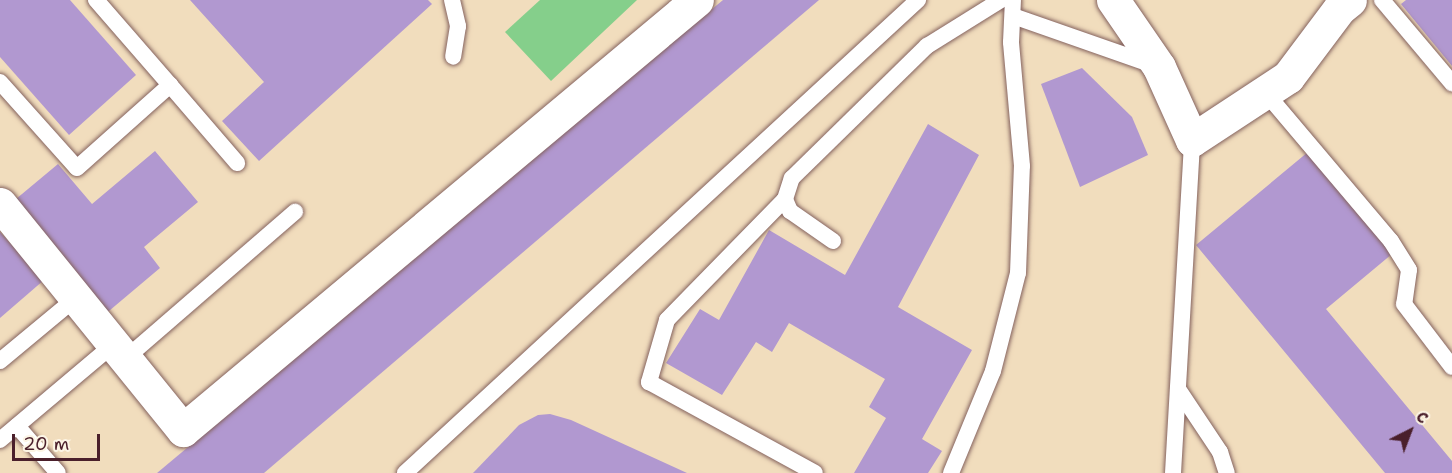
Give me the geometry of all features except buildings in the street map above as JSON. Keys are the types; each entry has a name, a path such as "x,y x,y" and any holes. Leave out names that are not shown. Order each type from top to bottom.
{"street":[{"path":"0,204 183,430 697,0"},
{"path":"1113,0 1159,67 1192,140 1288,77 1339,9 1350,0"}],"lane":[{"path":"96,0 237,163"},
{"path":"452,0 458,26 453,57"},
{"path":"405,473 918,0"},
{"path":"815,473 649,382 666,320 785,199 792,177 927,46 1001,0"},
{"path":"1382,0 1452,83"},
{"path":"951,473 993,371 1018,273 1023,166 1011,42 1013,8 1159,67"},
{"path":"0,82 77,168 170,86"},
{"path":"1265,92 1391,241 1409,270 1404,304 1452,367"},
{"path":"1173,473 1192,140"},
{"path":"785,199 790,211 833,241"},
{"path":"0,440 119,352 295,212"},
{"path":"0,361 76,297"},
{"path":"1178,388 1220,452 1227,473"},
{"path":"17,426 58,473"}],"green space":[{"path":"540,0 637,0 551,81 505,32"}]}
